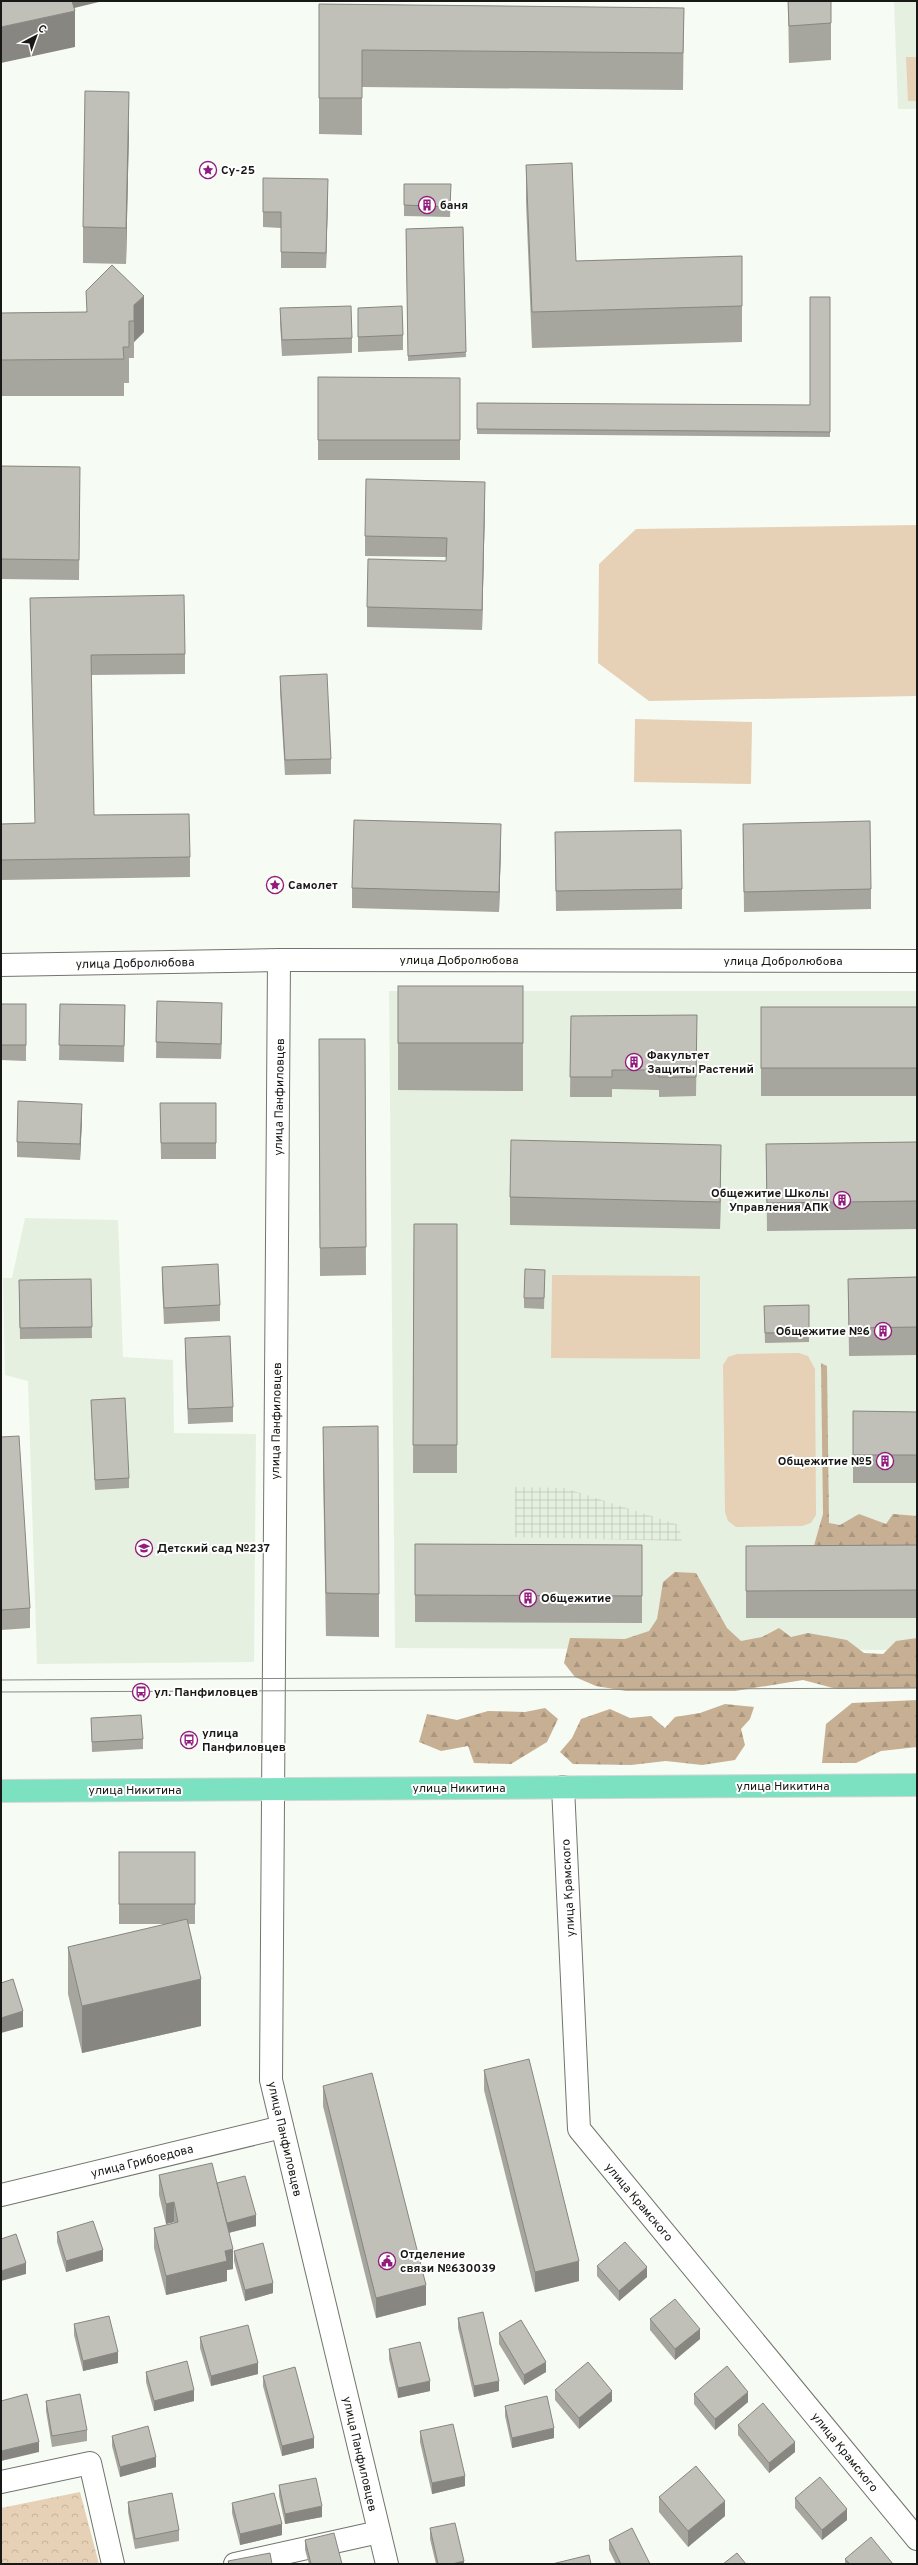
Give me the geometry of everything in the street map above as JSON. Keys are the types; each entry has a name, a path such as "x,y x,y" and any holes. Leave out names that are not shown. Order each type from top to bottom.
{"main road":[{"name":"улица Никитина","path":"1,1791 917,1785"}],"street":[{"name":"улица Добролюбова","path":"1,965 279,960 917,961"},
{"name":"улица Панфиловцев","path":"279,960 274,1789 270,2080 387,2564"},
{"name":"улица Крамского","path":"563,1787 579,2130 917,2539"},
{"name":"улица Грибоедова","path":"1,2196 282,2127"},
{"path":"1,2482 90,2463 113,2564"},
{"path":"235,2564 379,2532"}],"shaded area":[{"path":"894,1 917,1 917,109 898,109"},
{"path":"389,991 917,991 917,1650 395,1648"},
{"name":"Детский сад №237","path":"25,1218 118,1220 123,1357 173,1360 174,1433 256,1434 254,1662 37,1664 28,1381 5,1375 3,1278 12,1278"},
{"path":"515,1487 565,1488 679,1525 682,1541 515,1537"}],"green space":[{"path":"906,57 917,57 917,101 908,101"},
{"path":"917,525 917,696 649,701 598,663 599,564 636,529"},
{"path":"635,719 752,722 751,784 634,782"},
{"path":"552,1275 700,1276 700,1359 551,1358"},
{"path":"799,1353 808,1356 815,1369 816,1515 811,1523 802,1526 736,1527 728,1521 725,1512 723,1365 728,1357 737,1354"},
{"path":"821,1363 827,1366 829,1523 840,1525 859,1514 886,1524 893,1514 917,1516 917,1548 813,1549 823,1514"},
{"path":"675,1572 696,1573 727,1628 741,1641 762,1637 779,1628 791,1637 808,1633 847,1640 864,1653 883,1654 896,1641 917,1638 917,1688 837,1689 803,1680 735,1691 626,1691 596,1686 575,1677 564,1663 570,1638 625,1639 649,1631 657,1619 663,1582"},
{"path":"917,1700 917,1747 881,1751 856,1763 822,1763 826,1724 852,1703"},
{"path":"725,1704 754,1707 750,1719 741,1729 745,1745 735,1760 702,1765 666,1761 631,1765 573,1764 560,1752 572,1738 581,1719 610,1709 630,1718 651,1716 665,1728 675,1717 700,1713"},
{"path":"545,1708 558,1719 547,1742 511,1764 474,1763 468,1746 441,1751 419,1742 427,1714 457,1720 488,1711 525,1712"},
{"path":"80,2492 99,2564 1,2564 1,2508"}],"building":[{"path":"1,1 72,1 75,11 1,27"},
{"path":"788,1 831,1 831,23 789,26"},
{"path":"319,4 684,8 683,53 362,50 362,98 319,98"},
{"path":"85,91 129,92 126,228 83,227"},
{"path":"572,163 576,261 742,256 742,306 532,312 526,165"},
{"path":"263,178 328,179 326,253 281,252 281,212 263,212"},
{"path":"404,184 451,184 450,207 404,205"},
{"path":"463,227 466,352 408,356 406,229"},
{"path":"112,265 144,296 134,305 134,321 129,321 129,347 123,347 124,359 1,360 1,313 87,312 86,291"},
{"path":"810,297 830,297 830,432 477,429 477,403 810,405"},
{"path":"351,306 352,338 282,340 280,308"},
{"path":"402,306 403,335 358,337 358,308"},
{"path":"318,377 460,378 460,440 318,440"},
{"path":"1,466 80,467 79,560 1,559"},
{"path":"366,479 485,482 482,610 367,607 368,559 446,561 447,538 365,536"},
{"path":"184,595 185,654 91,655 94,815 189,814 190,857 1,860 1,824 35,823 30,598"},
{"path":"327,674 331,759 285,760 280,676"},
{"path":"354,820 501,824 499,892 352,888"},
{"path":"870,821 871,889 744,892 743,824"},
{"path":"681,830 682,889 556,891 555,832"},
{"path":"398,986 523,986 523,1043 398,1043"},
{"path":"157,1001 222,1003 221,1044 156,1042"},
{"path":"1,1004 26,1004 26,1045 1,1045"},
{"path":"60,1004 125,1005 124,1046 59,1045"},
{"path":"761,1007 917,1007 917,1068 761,1068"},
{"name":"Факультет Защиты Растений","path":"697,1015 696,1077 659,1077 659,1070 612,1070 612,1077 570,1077 571,1016"},
{"path":"319,1039 365,1039 366,1247 320,1248"},
{"path":"18,1101 82,1104 80,1144 17,1142"},
{"path":"160,1103 216,1103 216,1143 161,1143"},
{"path":"511,1140 721,1145 720,1202 510,1197"},
{"path":"917,1142 917,1201 767,1203 766,1144"},
{"path":"414,1224 457,1224 457,1445 413,1445"},
{"path":"218,1264 220,1305 164,1308 162,1267"},
{"path":"525,1269 545,1270 544,1298 524,1298"},
{"path":"917,1277 917,1327 849,1328 848,1279"},
{"path":"91,1279 92,1327 20,1328 19,1280"},
{"path":"809,1305 809,1332 765,1333 764,1306"},
{"path":"230,1336 233,1407 188,1409 185,1338"},
{"path":"125,1398 129,1478 95,1480 91,1400"},
{"path":"853,1411 917,1412 917,1455 853,1455"},
{"path":"378,1426 379,1594 326,1593 323,1427"},
{"path":"19,1436 30,1608 1,1610 1,1437"},
{"path":"415,1544 642,1545 642,1596 415,1595"},
{"path":"917,1545 917,1590 746,1591 746,1546"},
{"path":"141,1715 143,1739 92,1742 91,1718"},
{"path":"119,1852 195,1852 195,1904 119,1904"},
{"path":"187,1919 201,1979 82,2006 68,1947"},
{"path":"13,1979 23,2011 1,2018 1,1983"},
{"path":"529,2059 579,2261 535,2272 484,2070"},
{"path":"372,2073 426,2285 376,2298 323,2086"},
{"path":"212,2163 233,2249 225,2251 227,2261 166,2276 154,2228 178,2222 174,2202 166,2204 159,2175"},
{"path":"245,2176 256,2215 227,2223 217,2183"},
{"path":"93,2221 103,2250 66,2261 57,2232"},
{"path":"16,2234 26,2263 1,2271 1,2239"},
{"path":"625,2242 647,2267 619,2291 597,2266"},
{"path":"263,2243 273,2283 245,2290 234,2251"},
{"path":"675,2299 700,2329 675,2349 650,2319"},
{"path":"483,2312 499,2381 474,2386 458,2318"},
{"path":"109,2316 118,2352 83,2361 74,2324"},
{"path":"521,2320 546,2362 524,2375 499,2333"},
{"path":"248,2325 258,2363 211,2376 200,2337"},
{"path":"420,2342 430,2381 398,2388 389,2349"},
{"path":"187,2361 194,2390 154,2401 146,2372"},
{"path":"588,2362 612,2391 579,2418 555,2390"},
{"path":"727,2366 748,2392 715,2419 694,2394"},
{"path":"295,2367 314,2438 282,2446 263,2376"},
{"path":"27,2394 39,2442 1,2451 1,2401"},
{"path":"80,2394 87,2430 52,2436 46,2401"},
{"path":"547,2396 554,2428 512,2438 505,2406"},
{"path":"763,2403 795,2442 769,2463 738,2425"},
{"path":"453,2424 465,2476 432,2483 420,2431"},
{"path":"148,2426 156,2457 120,2467 112,2436"},
{"path":"696,2466 725,2501 688,2531 659,2497"},
{"path":"820,2477 847,2509 822,2530 795,2498"},
{"path":"316,2478 322,2506 285,2514 279,2485"},
{"path":"172,2493 179,2530 135,2539 128,2502"},
{"path":"274,2493 282,2524 240,2534 232,2503"},
{"path":"455,2523 464,2561 452,2564 438,2564 430,2528"},
{"path":"632,2528 650,2564 621,2564 609,2540"},
{"path":"334,2533 342,2564 311,2564 305,2540"},
{"path":"871,2537 893,2564 850,2564 845,2559"},
{"path":"270,2553 272,2564 229,2564 228,2561"},
{"path":"737,2553 746,2564 723,2564"},
{"path":"589,2555 591,2564 552,2564"}],"tram line":[{"path":"1,1680 917,1675"},
{"path":"1,1692 917,1688"}],"place":[{"name":"Су-25","path":"208,170"},
{"name":"баня","path":"427,205"},
{"name":"Самолет","path":"275,885"},
{"name":"Факультет Защиты Растений","path":"634,1062"},
{"name":"Общежитие Школы Управления АПК","path":"842,1200"},
{"name":"Общежитие №6","path":"883,1331"},
{"name":"Общежитие №5","path":"885,1461"},
{"name":"Детский сад №237","path":"144,1548"},
{"name":"Общежитие","path":"528,1598"},
{"name":"ул. Панфиловцев","path":"141,1692"},
{"name":"улица Панфиловцев","path":"189,1740"},
{"name":"Отделение связи №630039","path":"387,2261"}]}
